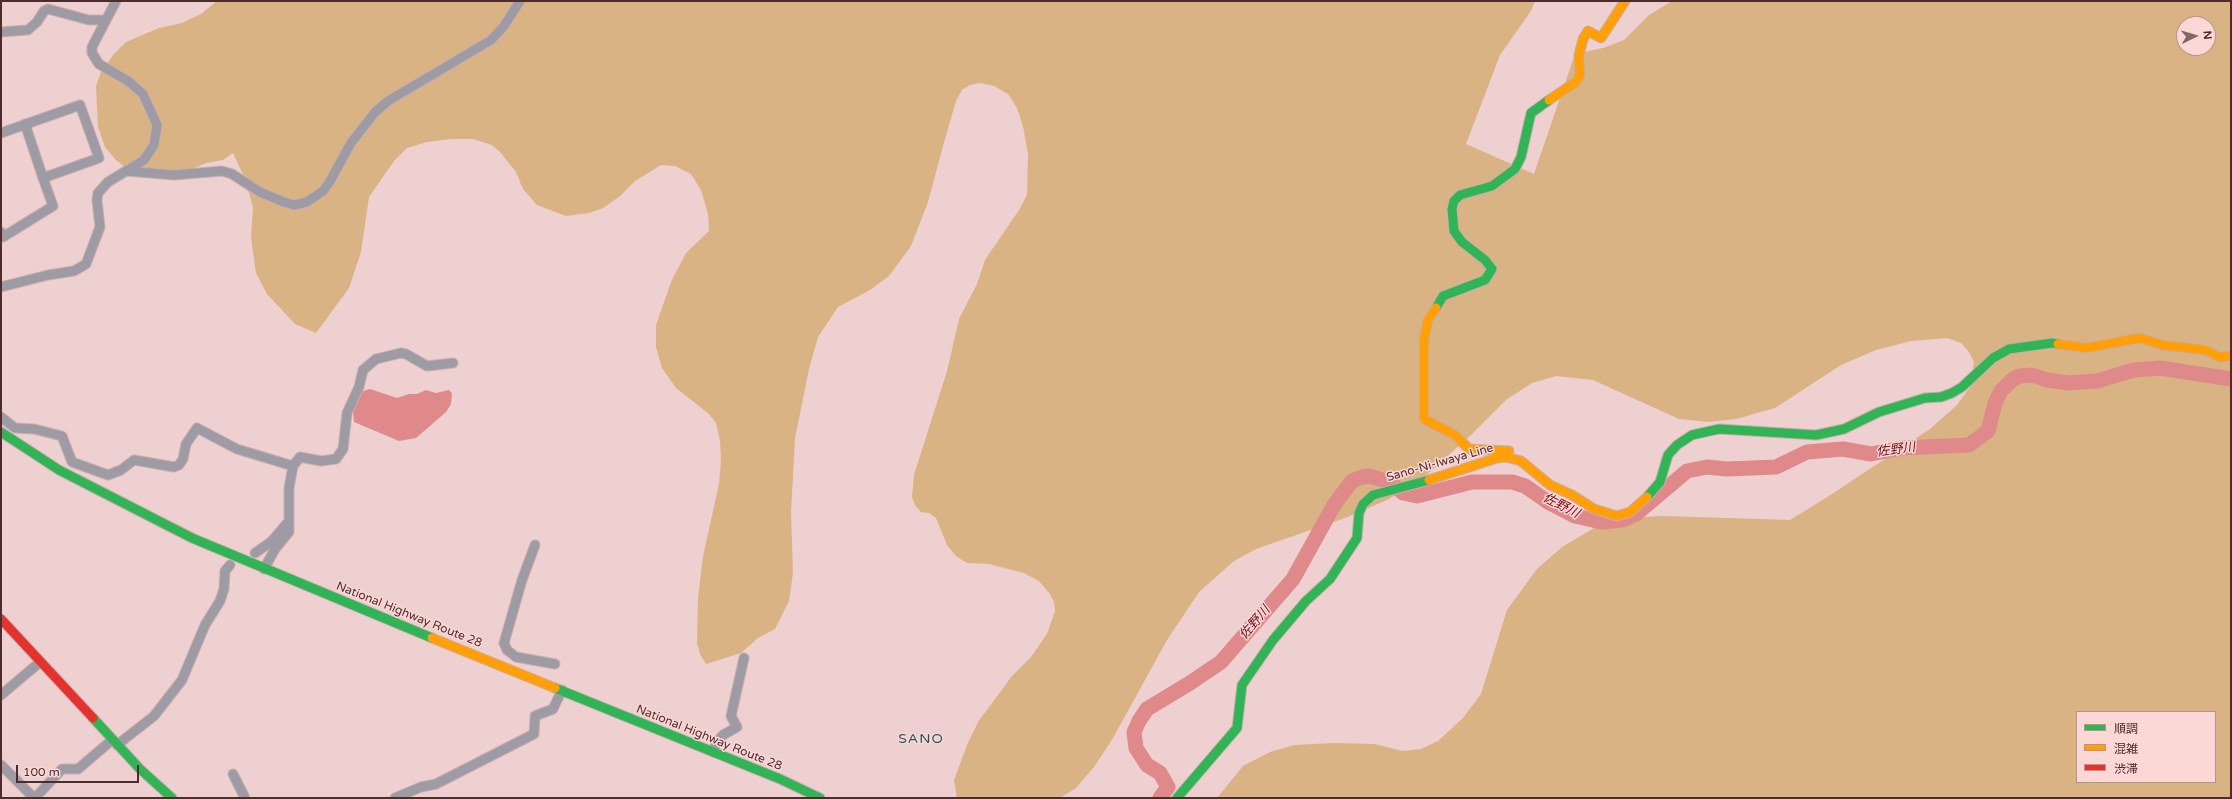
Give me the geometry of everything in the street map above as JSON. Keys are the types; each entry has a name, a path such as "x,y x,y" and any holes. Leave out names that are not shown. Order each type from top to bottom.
{"main road":[{"path":"1625,1 1601,38 1588,31 1583,39 1579,55 1580,75 1576,82 1539,106 1531,113 1521,157 1515,169 1492,186 1479,191 1460,195 1454,201 1452,209 1454,232 1462,242 1485,260 1492,269 1485,280 1443,296 1428,320 1424,340 1424,419 1455,435 1469,449 1516,452 1516,459 1550,485 1572,495 1594,509 1617,516 1630,512 1650,496 1660,482 1668,454 1682,441 1692,435 1719,429 1816,435 1844,429 1879,412 1925,398 1941,397 1952,393 1962,387 1993,358 2010,349 2033,347 2052,343 2074,348 2086,348 2140,338 2162,345 2205,350 2220,357 2231,356"},
{"name":"National Highway Route 28","path":"1,432 59,470 106,496 192,538 371,614 562,690 820,798"},
{"name":"Sano-Ni-Iwaya Line","path":"1177,798 1237,728 1239,700 1242,685 1273,640 1306,601 1324,586 1353,544 1357,538 1358,516 1363,504 1373,495 1458,472 1498,458 1516,459"},
{"path":"1,619 115,743 142,771 172,798"}],"street":[{"path":"1,287 74,270 86,264 100,227 97,200 98,193 108,182 144,160 150,152 157,137 157,125 143,94 128,81 99,64 94,58 92,47 116,1"},
{"path":"127,171 174,175 222,171 240,178 260,192 284,202 294,205 307,202 323,191 351,143 375,112 388,100 491,40 504,26 520,1"},
{"path":"1,32 28,30 37,22 44,11 48,9 89,20 105,20"},
{"path":"1,133 80,105 99,158 43,178"},
{"path":"1,232 3,237 53,206 25,124"},
{"path":"264,569 275,549 289,532 289,488 293,466 300,457 321,461 336,459 343,449 347,412 359,387 363,370 376,359 388,355 406,354 427,366 453,363"},
{"path":"1,418 15,428 34,429 62,436 72,462 108,475 121,470 134,460 174,466 179,465 183,459 186,444 197,428 237,449 293,466"},
{"path":"255,553 271,542 289,521"},
{"path":"536,544 522,580 504,643 507,650 516,657 555,664"},
{"path":"1,765 34,798 62,769 78,769 154,716 182,680 206,625 220,601 224,589 225,571 230,565"},
{"path":"713,752 716,743 723,735 737,727 730,716 744,658"},
{"path":"1,695 40,662"},
{"path":"395,798 421,787 436,784 534,734 535,716 553,709 562,690"},
{"path":"234,774 245,798"}],"shaded area":[{"path":"217,1 1535,1 1531,11 1500,55 1466,144 1534,174 1575,54 1603,48 1624,40 1649,15 1672,1 2231,1 2231,798 1217,798 1243,766 1270,752 1294,745 1334,743 1375,744 1402,751 1421,749 1438,741 1463,718 1481,694 1507,610 1537,569 1562,547 1596,527 1622,518 1663,516 1790,520 1829,496 1930,429 1957,405 1970,387 1974,362 1969,352 1961,343 1947,338 1911,341 1876,350 1841,365 1775,408 1736,419 1709,422 1679,419 1593,380 1556,376 1532,383 1506,400 1472,434 1422,479 1387,500 1345,518 1256,549 1234,561 1199,592 1167,640 1113,738 1094,767 1076,788 1060,798 957,798 954,780 967,745 978,722 1012,676 1031,657 1047,634 1055,611 1054,602 1050,594 1039,581 1024,573 989,564 967,563 956,556 947,545 936,518 929,513 921,512 915,505 912,497 914,475 947,371 959,319 977,284 985,260 1019,210 1027,195 1028,154 1023,126 1017,108 1008,94 994,86 980,83 970,85 962,90 956,101 928,202 911,246 889,276 870,290 838,307 818,337 809,369 795,438 791,513 793,573 789,601 775,629 758,638 741,653 706,664 700,654 697,643 698,598 703,556 719,484 721,460 720,441 716,423 709,414 676,388 662,368 656,347 656,325 671,282 686,253 709,231 708,214 701,190 691,174 675,166 661,165 635,181 620,196 603,208 589,213 566,216 537,205 523,189 516,172 500,152 492,145 473,139 451,139 427,142 407,148 394,161 369,197 361,252 349,288 316,333 295,324 267,294 256,273 251,238 253,208 246,181 233,153 223,160 206,163 182,173 162,178 145,177 130,171 116,160 105,147 98,127 96,86 101,72 113,55 126,42 159,28 182,23 201,14"},
{"path":"370,389 397,398 409,394 417,394 426,390 436,393 449,390 452,393 451,404 446,412 416,438 399,441 354,422 353,411 355,405 363,391"}],"waterway":[{"name":"佐野川","path":"1160,798 1168,787 1160,773 1147,765 1136,748 1134,732 1139,721 1147,709 1221,662 1293,579 1334,505 1352,481 1362,477 1370,476 1391,483 1403,493 1417,496 1472,482 1512,482 1525,486 1548,502 1575,516 1601,522 1622,520 1636,514 1687,471 1707,467 1727,469 1776,467 1807,452 1843,449 1871,454 1902,448 1969,445 1988,431 1995,403 2001,391 2013,379 2020,376 2032,375 2047,380 2069,383 2097,381 2134,370 2160,368 2231,379"}],"traffic: fast":[{"path":"1436,308 1443,296 1485,280 1492,269 1485,260 1462,242 1454,231 1452,209 1454,201 1460,195 1492,186 1515,169 1521,157 1531,113 1549,100"},
{"path":"1647,497 1660,482 1668,455 1677,445 1692,435 1719,429 1816,435 1844,429 1879,412 1925,398 1941,397 1952,393 1962,387 1993,358 2009,349 2052,343 2058,344"},
{"path":"1,432 59,470 192,538 432,638"},
{"path":"1177,798 1237,728 1242,685 1273,640 1306,601 1330,579 1357,538 1359,513 1363,504 1373,495 1429,480"},
{"path":"555,688 780,779 820,798"},
{"path":"93,718 140,769 172,798"}],"traffic: slow":[{"path":"1549,100 1576,82 1580,75 1579,55 1583,39 1588,31 1601,38 1625,1"},
{"path":"1436,308 1428,320 1424,340 1424,419 1455,435 1469,449 1509,451"},
{"path":"2058,344 2086,348 2140,338 2162,345 2205,350 2220,357 2231,356"},
{"path":"1429,480 1497,458 1506,457 1521,461 1550,485 1572,495 1594,509 1617,516 1630,512 1647,497"},
{"path":"432,638 555,688"}],"traffic: jam":[{"path":"1,619 93,718"}],"district":[{"name":"SANO","path":"921,739"}]}
